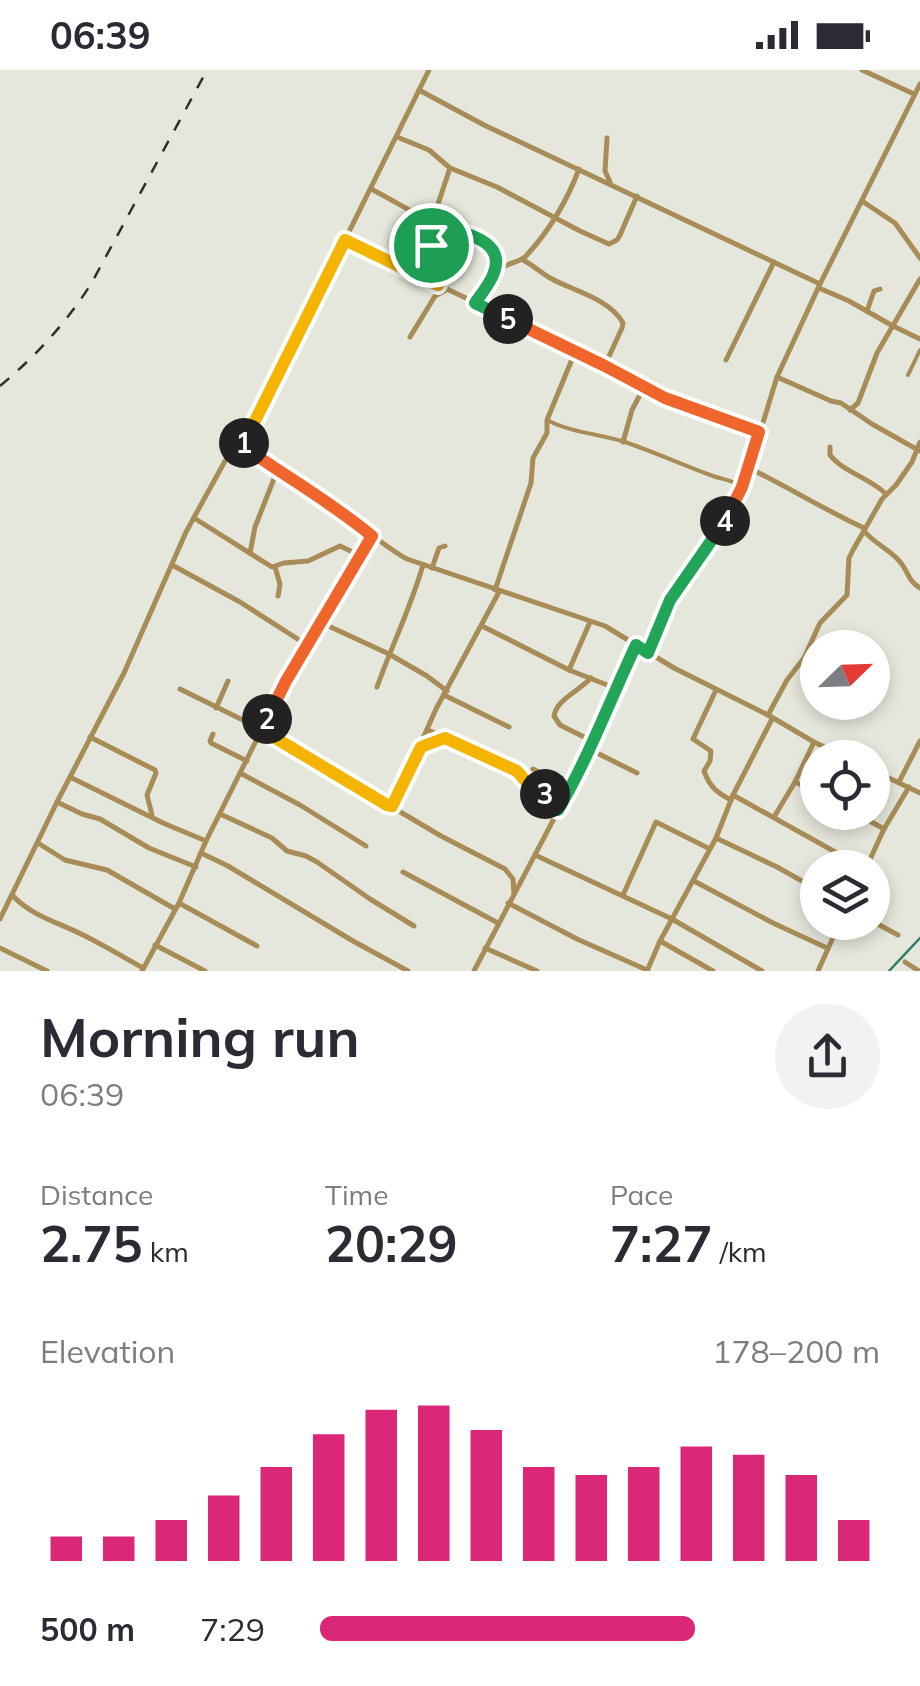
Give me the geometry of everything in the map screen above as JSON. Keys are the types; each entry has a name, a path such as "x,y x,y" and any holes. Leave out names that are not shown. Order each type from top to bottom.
{"street":[{"path":"0,919 124,673 194,518 225,461 235,448 243,446 429,70"},
{"path":"862,70 914,94"},
{"path":"648,653 670,600 728,516 742,487 777,377 920,84"},
{"path":"418,90 774,262 920,339"},
{"path":"397,137 429,150 450,168 604,242 613,243 620,235 637,196"},
{"path":"608,138 604,171 612,185"},
{"path":"410,337 435,296 430,258 436,210 450,168"},
{"path":"475,303 494,273 523,260 555,218 579,169"},
{"path":"371,189 436,224 468,233 492,247 494,273"},
{"path":"862,200 895,223 920,258"},
{"path":"345,240 644,388 759,432"},
{"path":"523,260 618,314 622,328 605,366"},
{"path":"726,360 774,262"},
{"path":"850,410 858,403 878,353 920,279"},
{"path":"866,311 874,292 880,289"},
{"path":"435,296 446,290"},
{"path":"908,375 920,350"},
{"path":"392,806 497,591 531,483 533,458 548,430 547,420 576,352"},
{"path":"508,903 647,970 716,838 787,680 804,658 820,623 847,594 849,558 919,447 841,403 777,377"},
{"path":"623,442 632,410 644,388"},
{"path":"547,420 623,442 718,478 728,478 742,487"},
{"path":"243,446 344,512 396,553 605,626 811,740"},
{"path":"830,447 834,461 870,480 886,494"},
{"path":"749,468 864,529 873,541 899,560 911,583 920,588"},
{"path":"250,553 255,527 277,471"},
{"path":"194,518 274,567 280,584 278,596"},
{"path":"13,896 41,917 82,934 143,970 262,730 372,536"},
{"path":"274,567 308,561 340,546 359,555"},
{"path":"432,568 439,548 446,546"},
{"path":"172,565 262,612 307,645"},
{"path":"377,686 423,565"},
{"path":"569,670 590,622"},
{"path":"322,623 389,654 427,676 445,693 509,727"},
{"path":"482,626 569,670 615,688"},
{"path":"474,971 590,750 636,645"},
{"path":"591,678 558,704 554,716 560,725 593,742"},
{"path":"216,708 228,680"},
{"path":"180,689 262,730 441,836 505,869 513,879 514,894"},
{"path":"716,690 693,738 711,751 704,771 709,784 718,793 774,817 833,850"},
{"path":"428,730 517,771 529,785 549,796 558,810"},
{"path":"213,734 211,743 247,761"},
{"path":"90,737 155,770 147,800 153,818"},
{"path":"421,747 445,738"},
{"path":"899,782 920,741"},
{"path":"590,750 638,773"},
{"path":"534,769 570,789"},
{"path":"240,773 366,846"},
{"path":"774,817 800,773"},
{"path":"70,778 206,841"},
{"path":"890,778 920,792"},
{"path":"796,782 800,784"},
{"path":"890,819 909,787"},
{"path":"56,802 100,819 148,848 196,867"},
{"path":"220,814 272,838 287,851 317,862 414,926"},
{"path":"623,895 656,822 710,849"},
{"path":"716,838 800,881"},
{"path":"38,842 65,860 107,870 257,946"},
{"path":"202,853 408,971"},
{"path":"535,855 672,919 762,971"},
{"path":"403,872 498,922"},
{"path":"694,881 828,948"},
{"path":"890,931 898,935"},
{"path":"818,971 832,940"},
{"path":"660,941 714,971"},
{"path":"155,945 205,971"},
{"path":"0,948 47,971"},
{"path":"486,948 537,971"},
{"path":"905,962 919,971"}],"waterway":[{"path":"889,971 920,938"}],"railway":[{"path":"0,386 50,338 91,284 207,70"}],"route":[{"path":"436,224 485,242 495,252 494,273 475,303 644,388 759,432 742,487 728,516 670,600 648,653 636,645 590,750 558,810 549,796 529,785 517,771 445,738 421,747 392,806 262,730 286,681 372,536 344,512 243,446 345,240 438,285 430,258 431,245 436,224"}]}
